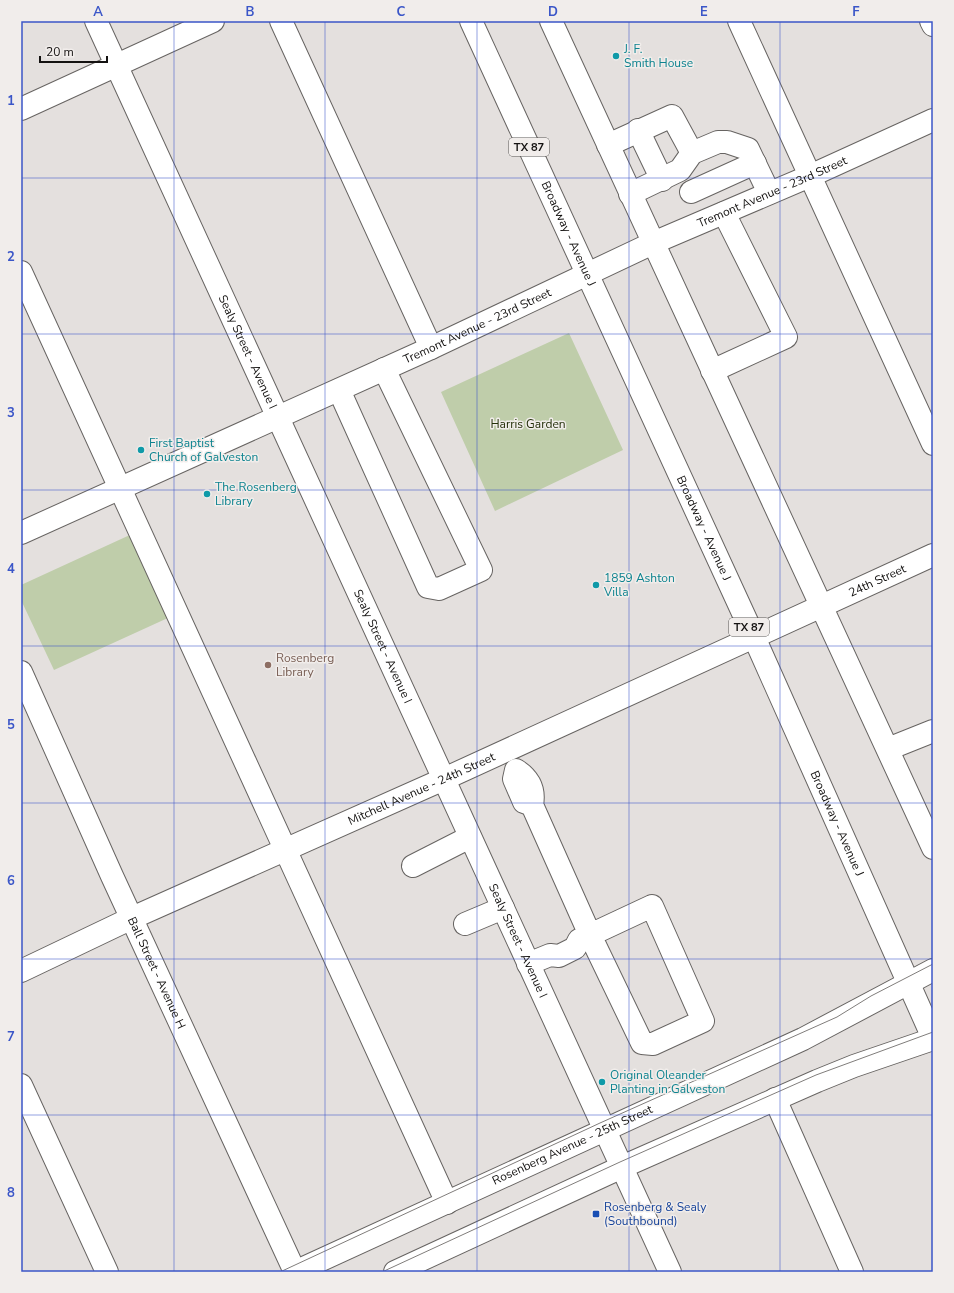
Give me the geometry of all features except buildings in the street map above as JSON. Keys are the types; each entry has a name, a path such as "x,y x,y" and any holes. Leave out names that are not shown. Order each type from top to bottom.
{"street":[{"name":"Sealy Street - Avenue I","path":"96,21 670,1272"},
{"path":"21,109 213,21"},
{"path":"281,21 431,348"},
{"name":"Broadway - Avenue J","path":"471,21 754,637 933,1038"},
{"path":"551,21 933,848"},
{"path":"739,21 933,444"},
{"path":"931,21 933,25"},
{"path":"608,145 638,130 672,116 678,168"},
{"name":"Tremont Avenue - 23rd Street","path":"21,533 431,348 653,243 810,176 933,120"},
{"path":"638,130 678,168 691,192 714,217 786,337 712,371"},
{"path":"630,194 678,168 718,142 727,142 748,149 769,194"},
{"path":"691,192 755,163"},
{"path":"21,272 447,1203"},
{"path":"339,390 428,586 439,588 481,570 384,369"},
{"name":"24th Street","path":"822,606 933,555"},
{"name":"Mitchell Avenue - 24th Street","path":"21,971 285,848 444,779 822,606"},
{"name":"Ball Street - Avenue H","path":"21,672 132,918 295,1272"},
{"path":"888,749 933,731"},
{"path":"506,750 516,770 525,776 534,793 532,805 584,938 642,1043 653,1044 703,1021 652,906 584,938 570,938 554,947 550,955 528,964"},
{"path":"413,866 470,837"},
{"path":"466,924 502,908"},
{"name":"Rosenberg Avenue - 25th Street","path":"295,1272 815,1033 933,970"},
{"path":"395,1272 622,1167 775,1099 854,1066 933,1038"},
{"path":"21,1085 107,1272"},
{"path":"775,1099 852,1272"}],"green space":[{"name":"Harris Garden","path":"569,333 623,450 495,511 441,392"},
{"path":"132,534 170,617 54,670 21,600 21,585"}],"tram line":[{"path":"280,1272 600,1123 837,1017 871,996 933,964"},
{"path":"382,1272 620,1162 816,1075 933,1032"}],"place":[{"name":"J. F. Smith House","path":"616,56"},
{"name":"First Baptist Church of Galveston","path":"141,450"},
{"name":"The Rosenberg Library","path":"207,494"},
{"name":"1859 Ashton Villa","path":"596,585"},
{"name":"Rosenberg Library","path":"268,665"},
{"name":"Original Oleander Planting in Galveston","path":"602,1082"},
{"name":"Rosenberg & Sealy (Southbound)","path":"596,1214"}]}
